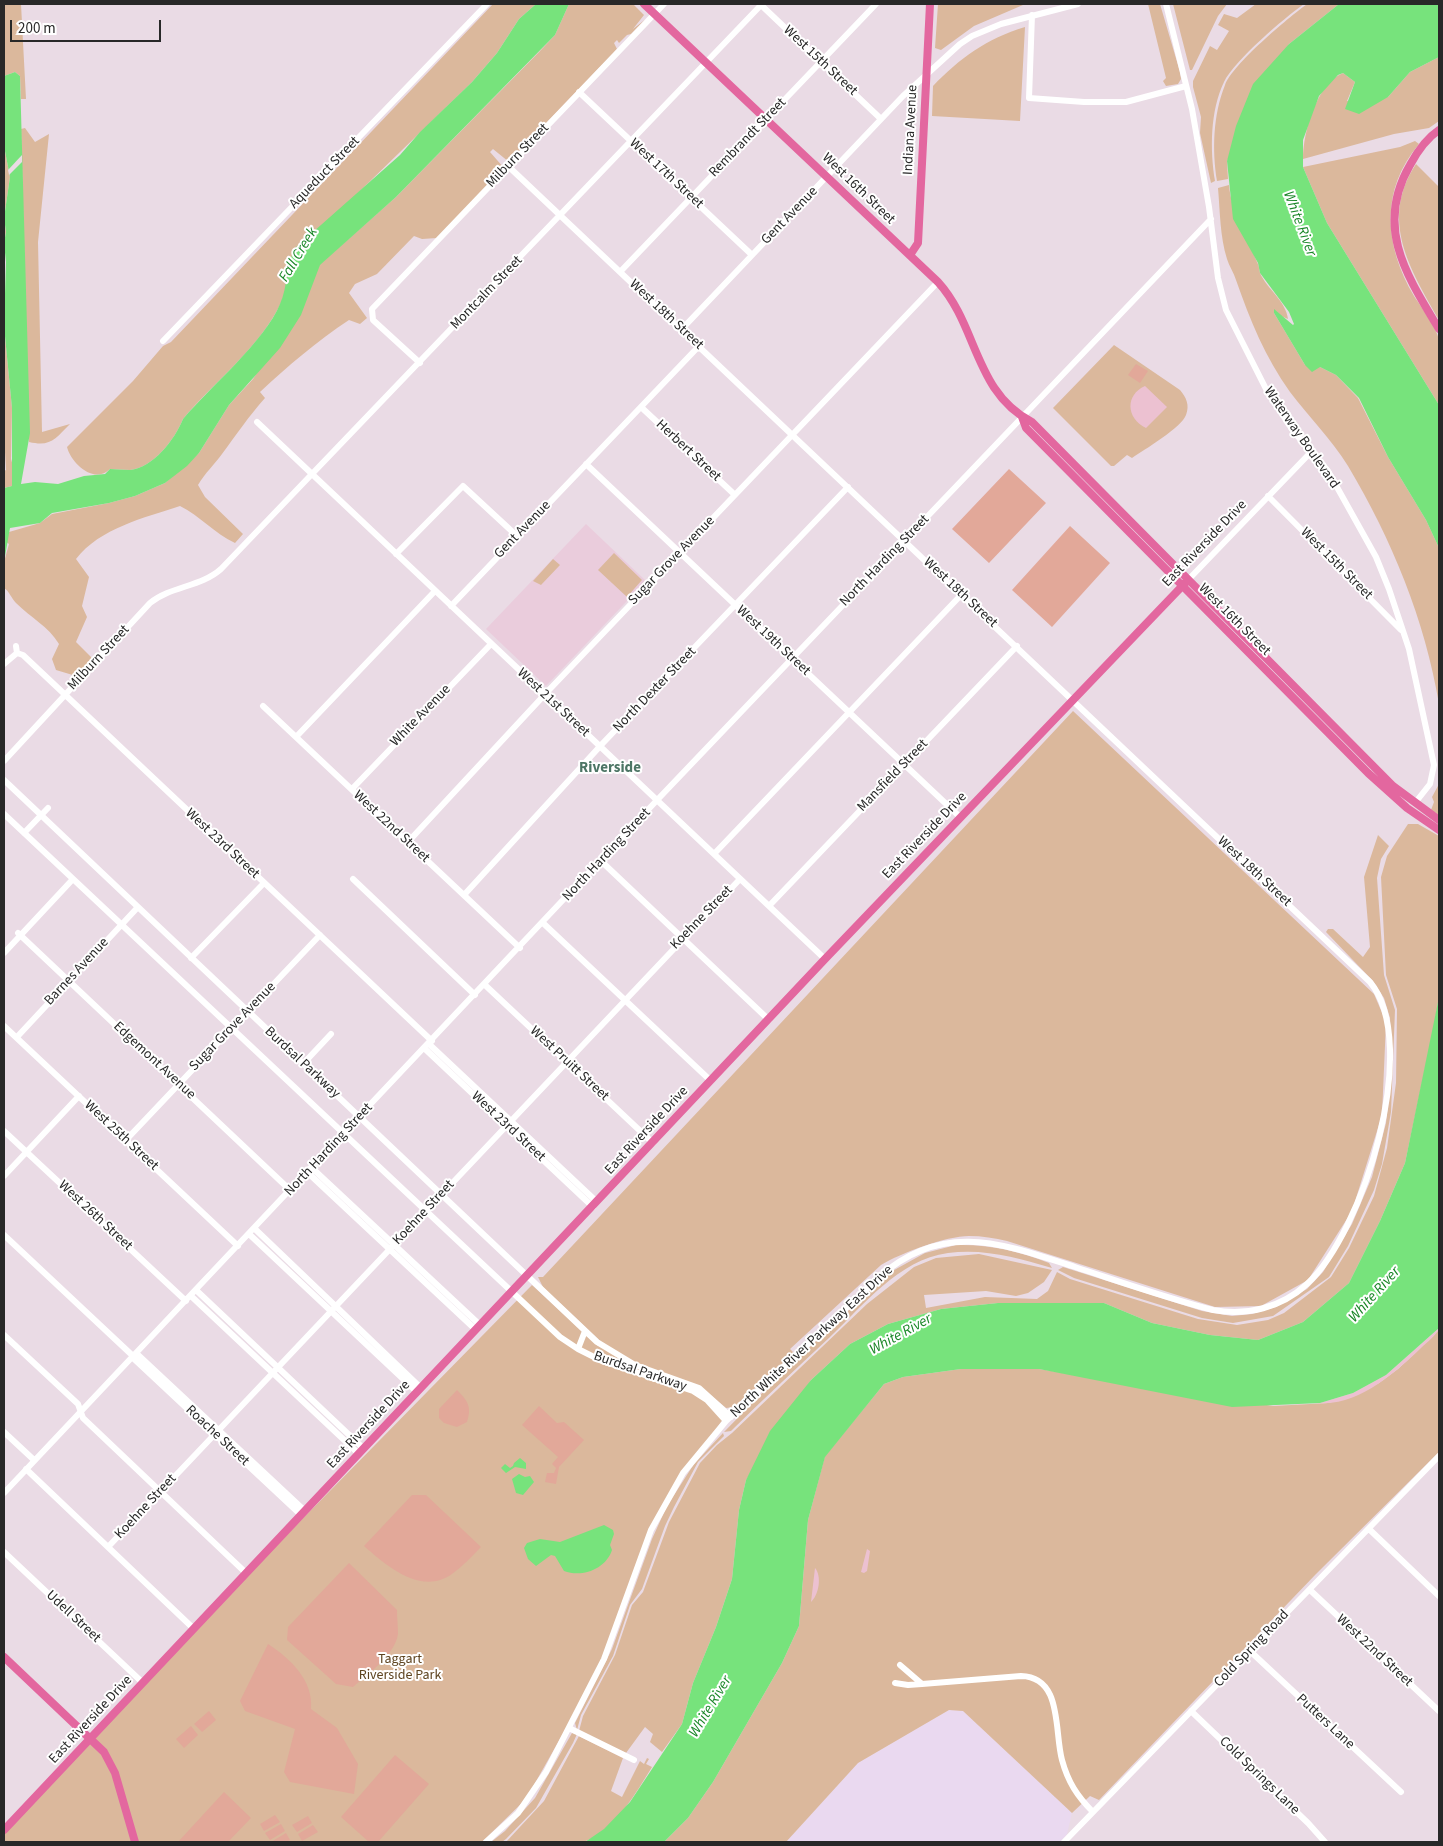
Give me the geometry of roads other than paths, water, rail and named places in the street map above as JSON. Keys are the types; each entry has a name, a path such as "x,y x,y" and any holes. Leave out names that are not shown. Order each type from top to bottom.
{"main road":[{"name":"West 16th Street","path":"644,4 938,282 963,317 984,372 996,392 1022,418 1026,428 1393,786 1439,820"},
{"name":"Indiana Avenue","path":"910,255 918,243 930,4"},
{"path":"1439,130 1422,148 1406,173 1398,191 1394,220 1396,242 1403,266 1439,329"},
{"name":"West 16th Street","path":"1185,582 1383,788 1407,808 1439,830"},
{"name":"East Riverside Drive","path":"4,1830 825,959 1185,582"},
{"path":"4,1657 104,1752 114,1770 135,1842"}],"street":[{"name":"Aqueduct Street","path":"163,341 487,4"},
{"name":"Milburn Street","path":"420,363 373,320 372,309 664,4"},
{"name":"West 15th Street","path":"761,4 881,119"},
{"name":"Montcalm Street","path":"209,578 221,569 420,363 761,4"},
{"name":"Rembrandt Street","path":"620,272 876,4"},
{"name":"Gent Avenue","path":"681,330 881,119 926,75 972,36 1001,24 1078,4"},
{"name":"Waterway Boulevard","path":"1166,4 1196,125 1218,278 1230,319 1277,407 1311,452 1329,472 1376,557 1403,632 1434,763 1431,781 1415,803"},
{"path":"1032,16 1029,98 1084,102 1126,102 1186,86"},
{"name":"West 17th Street","path":"579,92 752,255"},
{"name":"West 18th Street","path":"508,166 1370,982 1384,1004"},
{"name":"North Harding Street","path":"4,1492 544,923 657,801 1211,219"},
{"name":"Sugar Grove Avenue","path":"408,842 545,695 938,282"},
{"name":"Gent Avenue","path":"451,606 699,346"},
{"name":"Herbert Street","path":"641,407 735,495"},
{"name":"West 21st Street","path":"256,422 825,959"},
{"name":"East Riverside Drive","path":"1185,582 1311,452"},
{"name":"West 19th Street","path":"586,464 960,817"},
{"path":"396,554 463,486 517,536"},
{"name":"North Dexter Street","path":"464,895 601,747 848,487"},
{"name":"West 15th Street","path":"1268,496 1403,632"},
{"name":"Milburn Street","path":"4,761 152,602 163,595 209,578"},
{"path":"296,737 435,591"},
{"path":"714,854 962,594"},
{"name":"White Avenue","path":"352,790 490,644"},
{"name":"Mansfield Street","path":"769,906 1017,646"},
{"name":"West 23rd Street","path":"4,664 17,650 24,655 320,935 428,1044 595,1204"},
{"name":"West 22nd Street","path":"263,706 520,948"},
{"name":"Burdsal Parkway","path":"4,780 584,1331 602,1346 628,1362 699,1388 729,1419"},
{"path":"24,833 48,808"},
{"name":"Burdsal Parkway","path":"4,814 554,1332 578,1349 614,1365 691,1390 707,1400 729,1419"},
{"path":"602,861 769,1020"},
{"path":"4,953 19,934 73,879"},
{"path":"353,879 475,995"},
{"name":"Koehne Street","path":"108,1546 740,879"},
{"path":"191,958 264,883"},
{"name":"Barnes Avenue","path":"16,1037 138,908"},
{"path":"544,923 711,1081"},
{"name":"Edgemont Avenue","path":"19,934 290,1190"},
{"name":"Sugar Grove Avenue","path":"126,1140 320,935"},
{"name":"West Pruitt Street","path":"485,985 653,1143"},
{"name":"North White River Parkway East Drive","path":"486,1842 507,1826 524,1806 541,1781 606,1654 646,1542 662,1506 692,1460 729,1419 882,1274 909,1256 942,1244 976,1241 1006,1245 1217,1311 1252,1311 1275,1305 1293,1295 1313,1278 1328,1259 1355,1208 1374,1160 1382,1131 1387,1087 1389,1030 1384,1004"},
{"name":"West 25th Street","path":"4,1026 238,1246"},
{"path":"303,1064 331,1034"},
{"path":"4,1176 79,1096"},
{"name":"West 26th Street","path":"4,1131 188,1299 361,1451"},
{"path":"309,1170 478,1328"},
{"path":"254,1229 333,1309"},
{"path":"249,1234 333,1309 419,1390"},
{"name":"Roache Street","path":"4,1235 303,1513"},
{"path":"196,1290 278,1367 361,1451"},
{"path":"578,1349 584,1331"},
{"path":"4,1335 78,1404 82,1418 246,1573"},
{"path":"4,1432 34,1460"},
{"name":"Cold Spring Road","path":"1064,1842 1439,1456"},
{"path":"26,1469 194,1629"},
{"path":"1369,1529 1439,1596"},
{"name":"Udell Street","path":"4,1552 143,1683"},
{"name":"West 22nd Street","path":"1310,1590 1439,1711"},
{"name":"Putters Lane","path":"1250,1651 1401,1792"},
{"path":"900,1665 922,1684"},
{"path":"895,1682 908,1685 1021,1676 1033,1678 1041,1682 1052,1697 1060,1751 1071,1786 1093,1812"},
{"name":"Cold Springs Lane","path":"1191,1711 1308,1823 1325,1842"},
{"path":"569,1728 634,1760"}],"water":[{"name":"Fall Creek","path":"536,4 569,4 555,35 396,197 320,265 301,315 280,348 229,405 199,453 187,466 165,483 135,496 109,503 52,513 40,523 10,528 4,562 4,488 12,486 12,408 4,326 6,262 4,243 6,232 4,218 10,177 4,146 4,76 15,72 20,76 30,433 21,484 35,482 58,484 84,476 105,474 110,469 130,470 139,468 147,464 162,451 175,435 183,419 250,348 273,318 283,297 290,262 295,248 400,155 420,132 472,82 497,53 519,19"},
{"name":"White River","path":"1339,4 1439,4 1439,57 1410,72 1388,97 1359,114 1345,109 1355,82 1343,73 1338,75 1319,96 1303,140 1303,167 1327,223 1439,405 1439,548 1426,520 1388,457 1359,398 1336,375 1320,367 1312,372 1305,365 1274,313 1274,309 1293,325 1289,312 1260,273 1258,263 1233,219 1227,161 1236,126 1253,84 1289,44"},
{"name":"White River","path":"1439,997 1439,1328 1386,1375 1353,1393 1320,1403 1232,1407 1039,1369 961,1369 903,1377 884,1384 825,1457 808,1520 799,1626 782,1663 713,1782 688,1818 664,1842 585,1842 604,1829 630,1802 682,1724 693,1683 716,1627 732,1579 739,1510 746,1480 770,1431 811,1380 850,1344 888,1324 941,1309 998,1303 1104,1303 1152,1323 1210,1335 1258,1340 1303,1322 1349,1283 1380,1221 1405,1163"},
{"path":"520,1458 526,1463 526,1469 515,1467 506,1473 501,1468 505,1464 510,1468"},
{"path":"519,1474 525,1477 530,1476 534,1482 523,1495 516,1493 512,1479"},
{"path":"604,1525 613,1530 614,1534 610,1545 612,1550 609,1557 599,1567 586,1572 571,1573 564,1571 555,1556 551,1555 536,1566 528,1559 524,1548 527,1543 540,1539 560,1542"}],"district":[{"name":"Riverside","path":"610,769"}],"park label":[{"name":"Taggart Riverside Park","path":"400,1668"}]}
